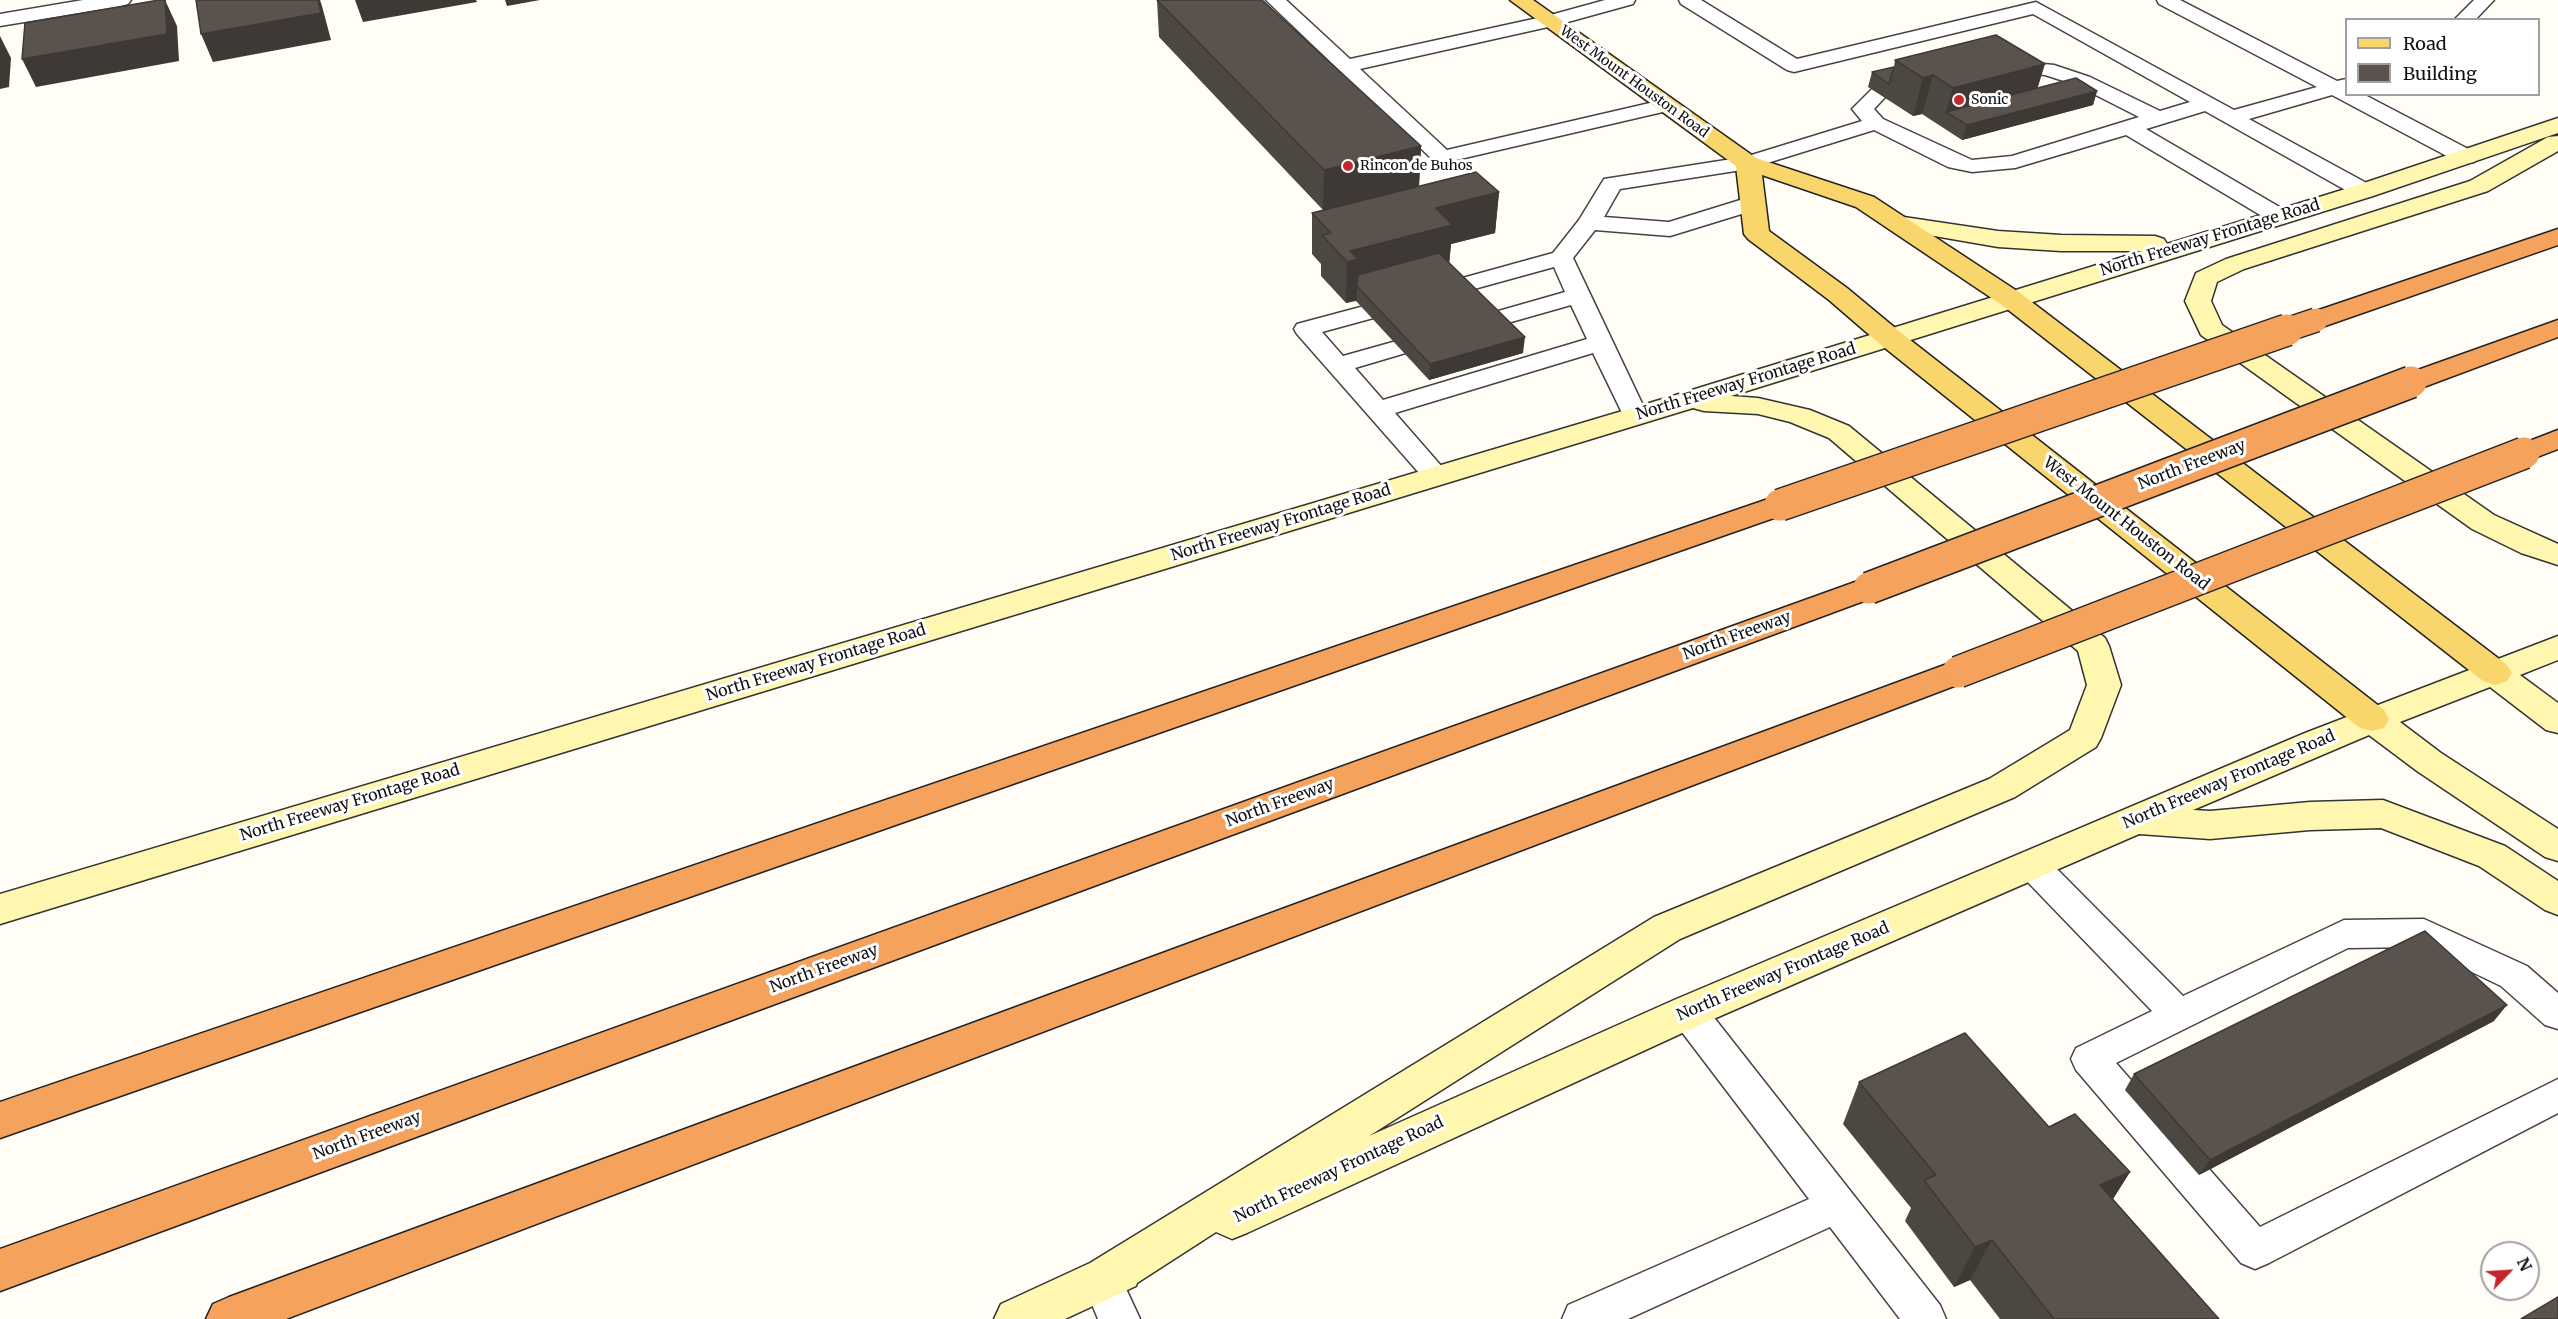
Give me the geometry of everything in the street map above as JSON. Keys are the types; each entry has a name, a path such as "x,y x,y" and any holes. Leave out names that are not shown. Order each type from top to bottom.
{"highway":[{"path":"10,1116 2558,237"},
{"name":"North Freeway","path":"0,1270 1869,588 2558,328"},
{"path":"229,1319 1958,672 2558,439"}],"main road":[{"name":"West Mount Houston Road","path":"1520,0 1748,163 1865,202 2011,299 2558,721"},
{"name":"North Freeway Frontage Road","path":"0,909 1676,404 2364,191 2558,125"},
{"path":"2558,141 2478,186 2235,264 2205,278 2198,301 2210,329 2483,522 2532,546 2558,555"},
{"name":"West Mount Houston Road","path":"1748,163 1757,234 1838,294 1890,338 2372,719 2429,762 2558,847"},
{"path":"1897,223 1998,239 2184,246"},
{"path":"1102,1280 1667,928 2002,788 2084,738 2104,686 2093,646 1839,432 1800,416 1758,406 1716,402 1676,404"},
{"name":"North Freeway Frontage Road","path":"1017,1319 1473,1108 1688,1012 2372,719 2558,647"},
{"path":"2134,821 2210,825 2310,816 2383,814 2492,856 2558,900"}],"street":[{"path":"0,20 47,6 121,0"}],"lane":[{"path":"1275,0 1443,157 1667,105"},
{"path":"1345,66 1550,21 1626,0"},
{"path":"1688,0 1794,66 2029,4 2364,191"},
{"path":"2166,0 2344,91"},
{"path":"2465,18 2485,0"},
{"path":"1995,67 2035,83 2089,96 2117,98 2157,118"},
{"path":"2232,117 2344,91"},
{"path":"1879,93 1862,109 1876,123 1956,162 1972,166 2015,162 2208,103"},
{"path":"2353,96 2466,157"},
{"path":"1456,287 1561,258 1588,223 1612,184 1748,163 1876,123"},
{"path":"2128,127 2280,217"},
{"path":"1588,223 1670,229 1753,203"},
{"path":"1561,258 1635,416"},
{"path":"1490,321 1579,295"},
{"path":"1368,312 1306,329 1437,476"},
{"path":"1378,410 1601,343"},
{"path":"1339,365 1400,347"},
{"path":"2032,865 2179,1015"},
{"path":"2558,1014 2514,976 2424,933 2344,934 2089,1059 2255,1250 2558,1095"},
{"path":"1688,1012 1925,1319"},
{"path":"1583,1319 1837,1205"},
{"path":"1102,1280 1119,1319"}],"building":[{"path":"165,0 167,34 22,59 25,23"},
{"path":"196,0 318,0 321,13 201,34"},
{"path":"1157,0 1262,0 1421,146 1324,170"},
{"path":"1996,35 2045,64 1953,88 1933,75 1923,78 1895,60"},
{"path":"1894,67 1889,84 1872,72"},
{"path":"2076,78 2097,91 1967,125 1946,112"},
{"path":"1476,172 1499,192 1436,208 1452,225 1350,251 1358,259 1347,262 1322,235 1331,233 1312,213"},
{"path":"1439,253 1525,337 1430,364 1357,286 1358,275"},
{"path":"2425,931 2507,1005 2210,1160 2134,1074"},
{"path":"1965,1033 2049,1127 2075,1114 2130,1172 2100,1185 2219,1319 2054,1319 1992,1240 1975,1247 1924,1180 1936,1175 1859,1082"},
{"path":"2558,1297 2558,1319 2521,1319"}],"place":[{"name":"Sonic","path":"1959,100"},
{"name":"Rincon de Buhos","path":"1348,166"}]}
